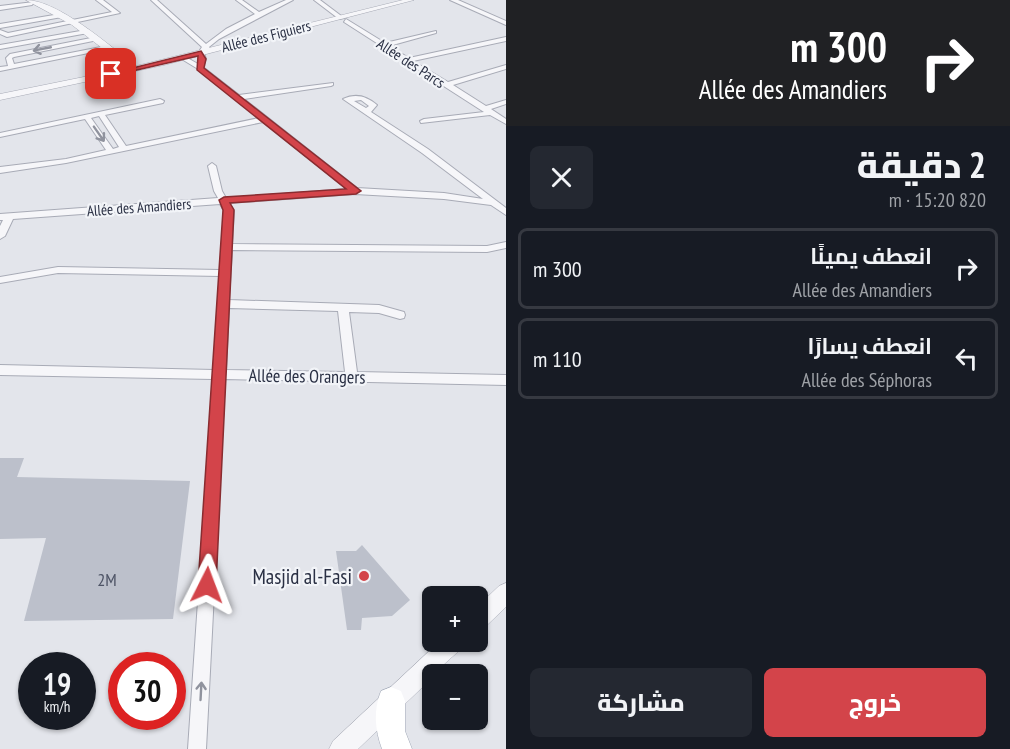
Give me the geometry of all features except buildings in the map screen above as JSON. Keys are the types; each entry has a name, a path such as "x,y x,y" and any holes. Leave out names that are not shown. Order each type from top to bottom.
{"main road":[{"path":"391,701 390,731 397,749"}],"street":[{"path":"0,32 7,35 117,13 99,0"},
{"path":"154,0 205,52"},
{"path":"239,0 259,15"},
{"path":"200,68 205,52 259,15 290,0"},
{"name":"Allée des Parcs","path":"317,0 506,122"},
{"name":"Allée des Figuiers","path":"0,97 184,59 411,0"},
{"path":"453,0 506,23"},
{"path":"0,8 30,2 75,23 134,69"},
{"path":"0,26 60,16"},
{"path":"0,47 86,32"},
{"path":"384,45 434,32"},
{"path":"11,66 9,58 12,56 96,39"},
{"path":"407,60 506,39"},
{"path":"0,69 106,48"},
{"path":"184,59 200,68 356,191"},
{"path":"446,85 506,68"},
{"path":"236,98 331,84"},
{"path":"0,135 160,101"},
{"path":"424,121 488,111 506,102"},
{"name":"Allée des Amandiers","path":"366,112 425,151 506,212"},
{"path":"101,114 124,149"},
{"path":"87,117 111,152"},
{"path":"0,170 111,152 266,119"},
{"path":"197,749 229,210 218,191 212,166"},
{"name":"Allée des Amandiers","path":"5,217 356,191 444,196 494,203"},
{"path":"0,236 5,217"},
{"path":"226,247 487,249 506,245"},
{"path":"0,280 58,270 225,273"},
{"path":"223,304 379,309 400,315"},
{"path":"343,308 351,376"},
{"name":"Allée des Orangers","path":"0,370 506,380"},
{"path":"488,610 506,593"},
{"path":"341,749 443,652"}],"place":[{"name":"Masjid al-Fasi","path":"364,576"}],"route":[{"path":"111,74 201,53 200,68 356,191 224,200 229,210 207,585"}]}
